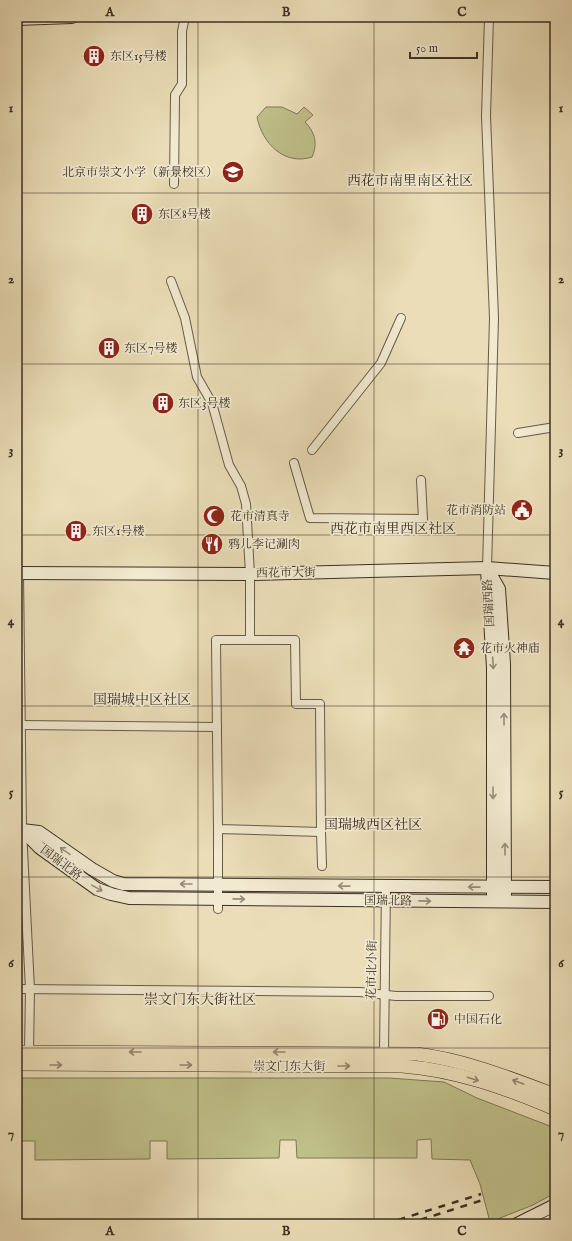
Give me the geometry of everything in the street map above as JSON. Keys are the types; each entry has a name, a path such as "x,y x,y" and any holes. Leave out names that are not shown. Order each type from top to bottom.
{"main road":[{"name":"崇文门东大街","path":"23,1052 384,1052 417,1054 454,1060 555,1095"},
{"name":"崇文门东大街","path":"17,1064 402,1066 426,1068 475,1079 555,1109"}],"street":[{"path":"17,19 72,17"},
{"path":"174,184 175,95 182,84 182,31 185,17"},
{"path":"487,568 494,318 486,116 489,17"},
{"path":"171,282 185,318 197,377 212,403 229,465 243,492 246,504 250,574 250,640"},
{"path":"312,450 380,363 401,318"},
{"path":"518,433 555,427"},
{"path":"294,463 310,518 423,519 421,480"},
{"name":"西花市大街","path":"18,573 250,574 487,568 555,573"},
{"name":"国瑞西路","path":"487,568 493,668 492,887 499,902"},
{"name":"国瑞西路","path":"487,568 499,589 504,664 505,887 499,902"},
{"path":"18,573 21,725 20,830 30,989 23,1052"},
{"path":"218,904 216,640 295,640 296,704 320,704 322,866"},
{"path":"21,725 217,727"},
{"path":"218,829 321,832"},
{"name":"国瑞北路","path":"20,830 39,832 92,870 113,881 123,884 555,887"},
{"name":"国瑞北路","path":"20,830 40,848 91,885 111,894 218,904 385,901 555,902"},
{"name":"花市北小街","path":"384,1052 383,994 386,887"},
{"path":"17,989 360,992 396,996 489,996"},
{"path":"518,1224 555,1205"},
{"path":"545,1224 555,1219"}],"green space":[{"path":"266,107 282,107 297,114 304,107 313,115 305,122 313,134 315,143 312,157 302,159 292,158 276,150 269,143 260,127 257,117"},
{"path":"17,1078 389,1078 444,1082 477,1098 555,1128 555,1193 533,1205 490,1222 480,1184 470,1160 432,1159 431,1139 417,1140 417,1158 297,1158 296,1140 280,1140 279,1158 167,1159 167,1141 150,1141 150,1159 35,1160 35,1141 20,1141 20,1159 17,1159"}],"railway":[{"path":"385,1224 481,1194"},
{"path":"407,1224 483,1200"}],"place":[{"name":"东区15号楼","path":"94,56"},
{"name":"北京市崇文小学（新景校区）","path":"233,172"},
{"name":"东区8号楼","path":"142,214"},
{"name":"东区7号楼","path":"109,348"},
{"name":"东区3号楼","path":"163,403"},
{"name":"花市消防站","path":"522,510"},
{"name":"花市清真寺","path":"214,516"},
{"name":"东区1号楼","path":"76,531"},
{"name":"鸦儿李记涮肉","path":"212,544"},
{"name":"花市火神庙","path":"464,648"},
{"name":"中国石化","path":"438,1019"}],"district":[{"name":"西花市南里南区社区","path":"410,181"},
{"name":"西花市南里西区社区","path":"393,529"},
{"name":"国瑞城中区社区","path":"142,700"},
{"name":"国瑞城西区社区","path":"373,825"},
{"name":"崇文门东大街社区","path":"200,1000"}]}
